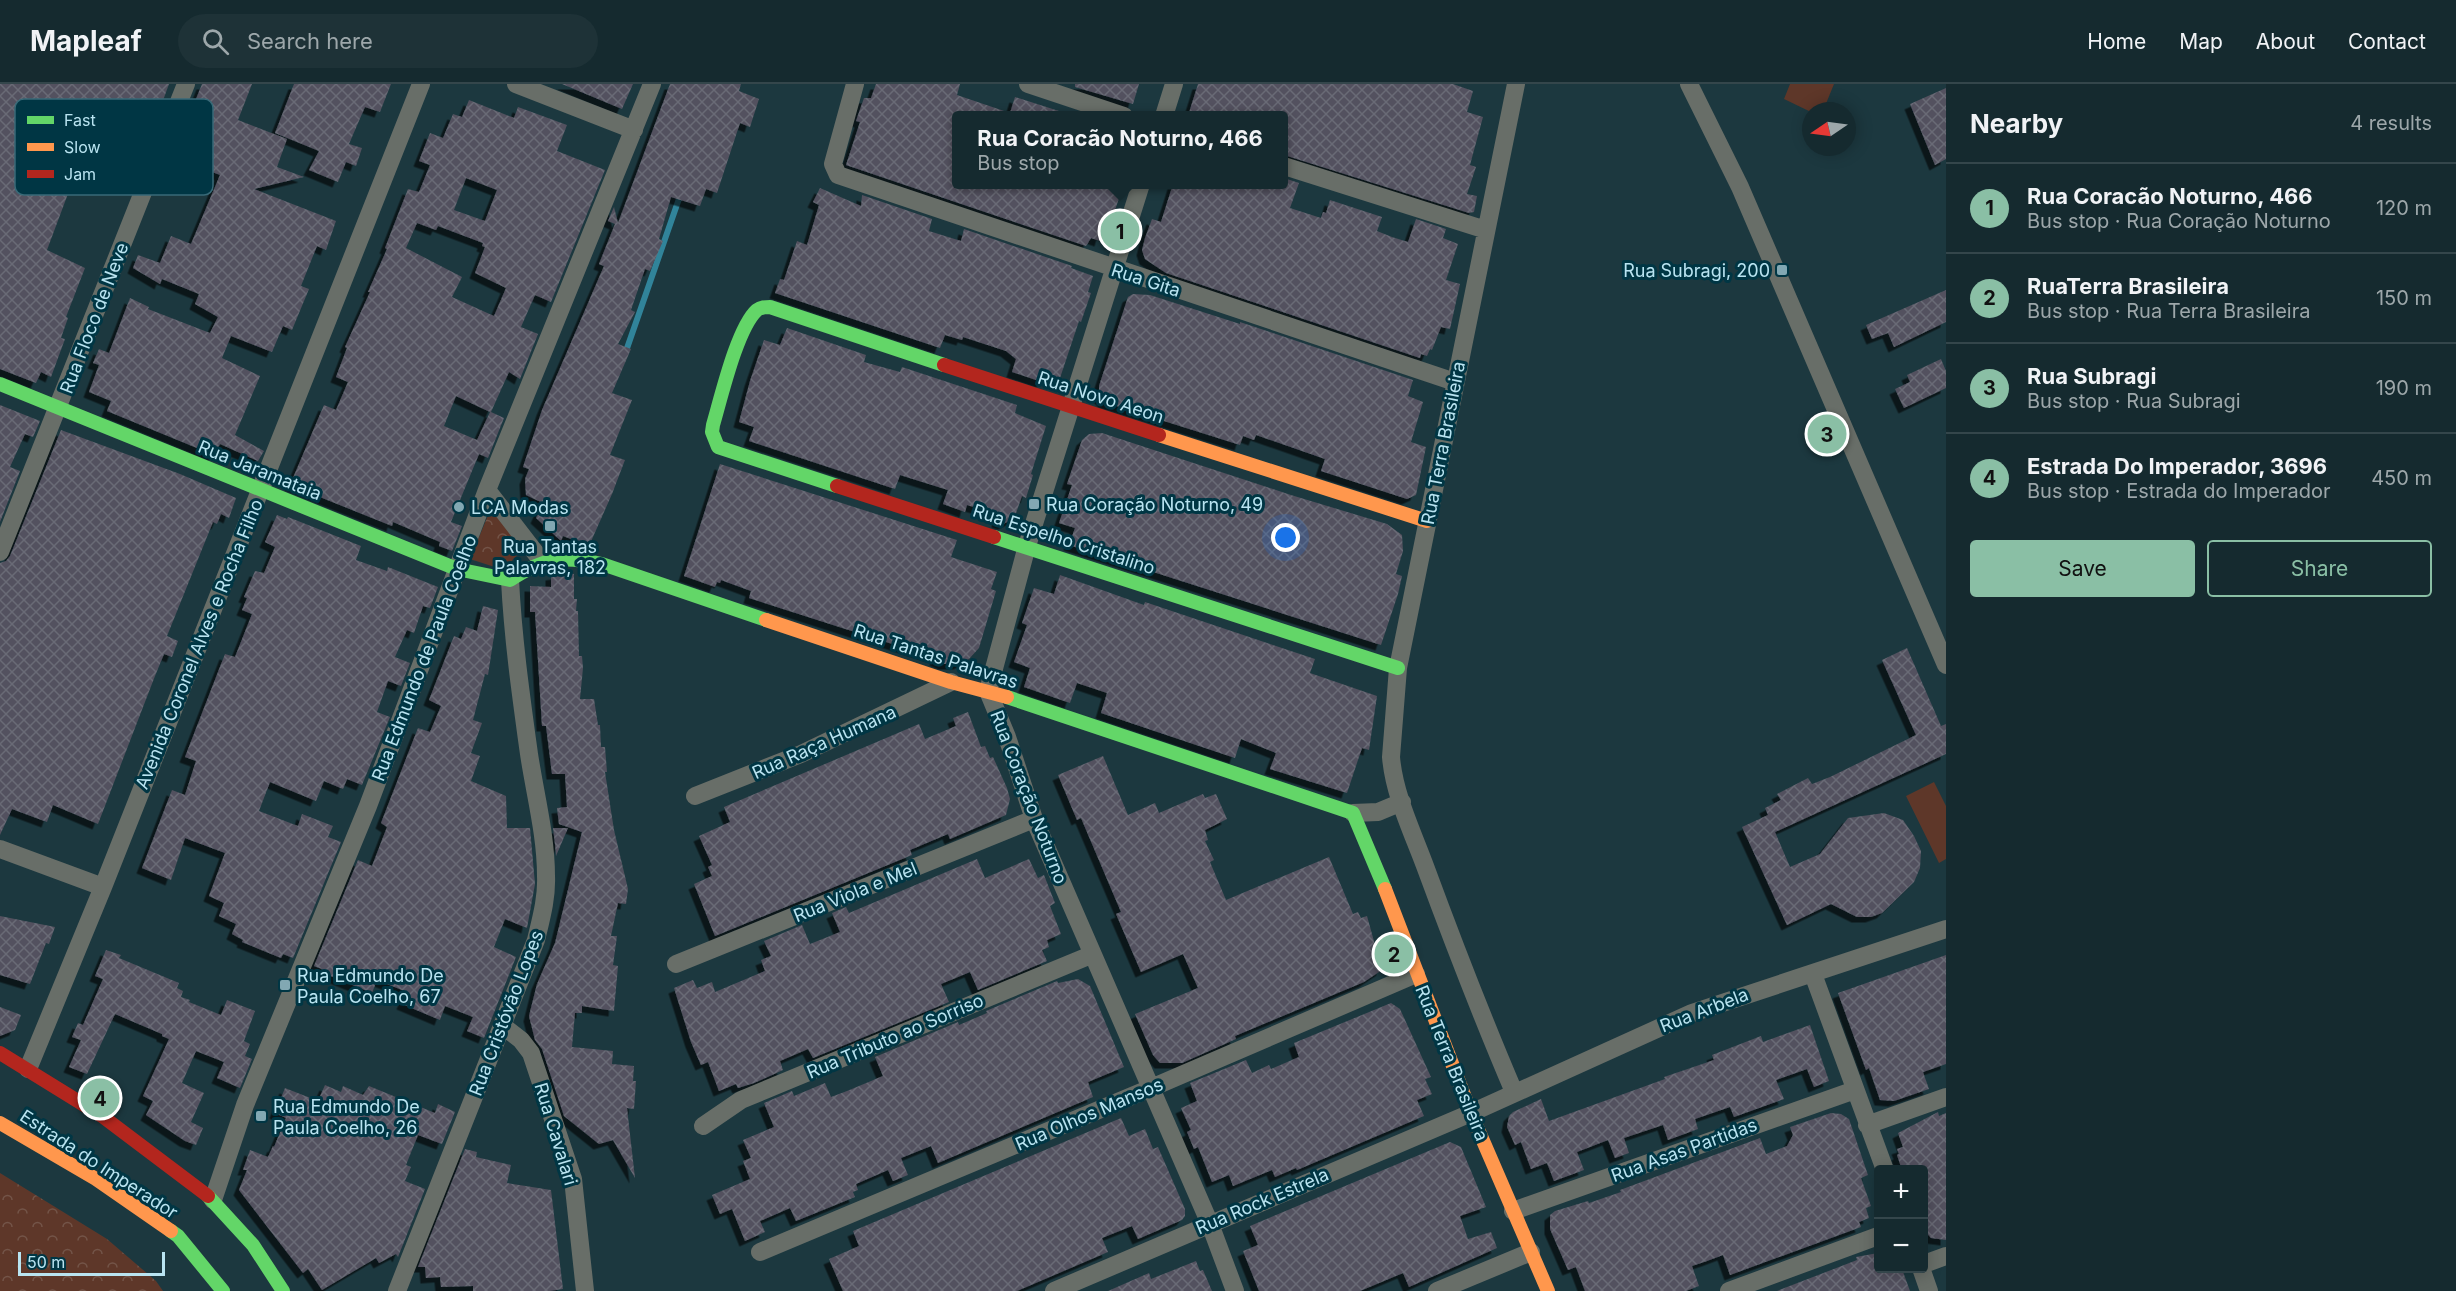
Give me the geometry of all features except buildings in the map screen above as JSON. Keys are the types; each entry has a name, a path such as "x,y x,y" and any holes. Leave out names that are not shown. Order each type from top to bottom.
{"street":[{"name":"Rua Floco de Neve","path":"180,99 186,84"},
{"name":"Avenida Coronel Alves e Rocha Filho","path":"28,1069 104,887 421,84"},
{"path":"516,84 634,130"},
{"name":"Rua Edmundo de Paula Coelho","path":"213,1200 245,1105 368,806 487,490 652,84"},
{"name":"Rua Gita","path":"855,84 833,164 838,175 1455,382"},
{"path":"1028,84 1109,111"},
{"path":"1166,111 1174,84"},
{"path":"1689,84 1740,187 1946,665"},
{"name":"Rua Terra Brasileira","path":"1511,86 1486,230 1398,668 1391,757 1394,777 1402,802 1454,947 1514,1092"},
{"path":"1288,167 1486,230"},
{"name":"Rua Coração Noturno","path":"1140,189 1027,546 988,691 1007,737 1034,819 1091,955 1210,1224 1235,1291"},
{"name":"Rua Floco de Neve","path":"0,552 142,195"},
{"name":"Rua Novo Aeon","path":"718,447 714,441 713,426 738,344 754,312 765,306 1427,521"},
{"name":"Rua Jaramataia","path":"0,384 457,569 510,580"},
{"name":"Rua Espelho Cristalino","path":"718,447 1398,668"},
{"path":"487,490 541,560 510,580"},
{"name":"Rua Tantas Palavras","path":"541,560 562,558 602,564 951,682 988,691 1353,813"},
{"name":"Rua Cristóvão Lopes","path":"397,1291 536,940 544,907 547,878 544,845 520,692 512,625 510,580"},
{"name":"Rua Raça Humana","path":"695,796 801,754 951,682"},
{"path":"1353,813 1378,812 1402,802"},
{"name":"Rua Terra Brasileira","path":"1353,813 1368,846 1470,1113 1548,1291"},
{"name":"Rua Viola e Mel","path":"676,964 1034,819"},
{"path":"0,849 104,887"},
{"name":"Rua Arbela","path":"1470,1113 1692,1013 1946,929"},
{"name":"Rua Tributo ao Sorriso","path":"703,1126 741,1100 1091,955"},
{"name":"Rua Olhos Mansos","path":"760,1252 1151,1089 1416,974"},
{"path":"1813,974 1883,1165"},
{"name":"Rua Cavalari","path":"503,1026 521,1040 531,1053 573,1179 585,1291"},
{"name":"Estrada do Imperador","path":"0,1053 102,1116 213,1200 253,1245 283,1291"},
{"name":"Rua Asas Partidas","path":"1513,1211 1855,1090"},
{"path":"1868,1125 1946,1097"},
{"name":"Rua Rock Estrela","path":"1054,1291 1470,1113"},
{"name":"Estrada do Imperador","path":"0,1123 96,1179 178,1236 224,1291"},
{"path":"1729,1291 1874,1237"},
{"path":"1437,1291 1532,1252"},
{"path":"1928,1262 1946,1256"},
{"path":"1922,1273 1929,1291"}],"green space":[{"path":"1790,84 1834,84 1827,102 1802,102 1802,108 1784,99"},
{"path":"491,508 524,550 513,559 507,571 470,559"},
{"path":"1934,782 1946,806 1946,859 1939,863 1906,796"},
{"path":"0,1173 107,1239 156,1281 163,1291 0,1291"}],"waterway":[{"path":"625,354 681,193"}],"traffic: fast":[{"path":"837,486 718,447 712,432 725,381 736,347 757,310 770,307 944,365"},
{"path":"0,384 457,569 510,580 522,572 554,560 588,561 766,620"},
{"path":"994,537 1398,668"},
{"path":"1007,697 1353,813 1385,889"},
{"path":"208,1196 253,1245 283,1291"},
{"path":"171,1231 178,1236 223,1291"}],"traffic: slow":[{"path":"1159,435 1427,521"},
{"path":"766,620 951,682 1007,697"},
{"path":"1385,889 1471,1113 1548,1291"},
{"path":"0,1123 96,1179 171,1231"}],"traffic: jam":[{"path":"944,365 1159,435"},
{"path":"837,486 994,537"},
{"path":"0,1053 102,1116 208,1196"}],"place":[{"name":"Rua Coracão Noturno, 466","path":"1120,231"},
{"name":"Rua Subragi, 200","path":"1782,270"},
{"name":"Rua Subragi","path":"1827,434"},
{"name":"Rua Coração Noturno, 49","path":"1034,504"},
{"name":"LCA Modas","path":"459,507"},
{"name":"Rua Tantas Palavras, 182","path":"550,526"},
{"name":"RuaTerra Brasileira","path":"1394,954"},
{"name":"Rua Edmundo De Paula Coelho, 67","path":"285,985"},
{"name":"Estrada Do Imperador, 3696","path":"100,1098"},
{"name":"Rua Edmundo De Paula Coelho, 26","path":"261,1116"}]}
